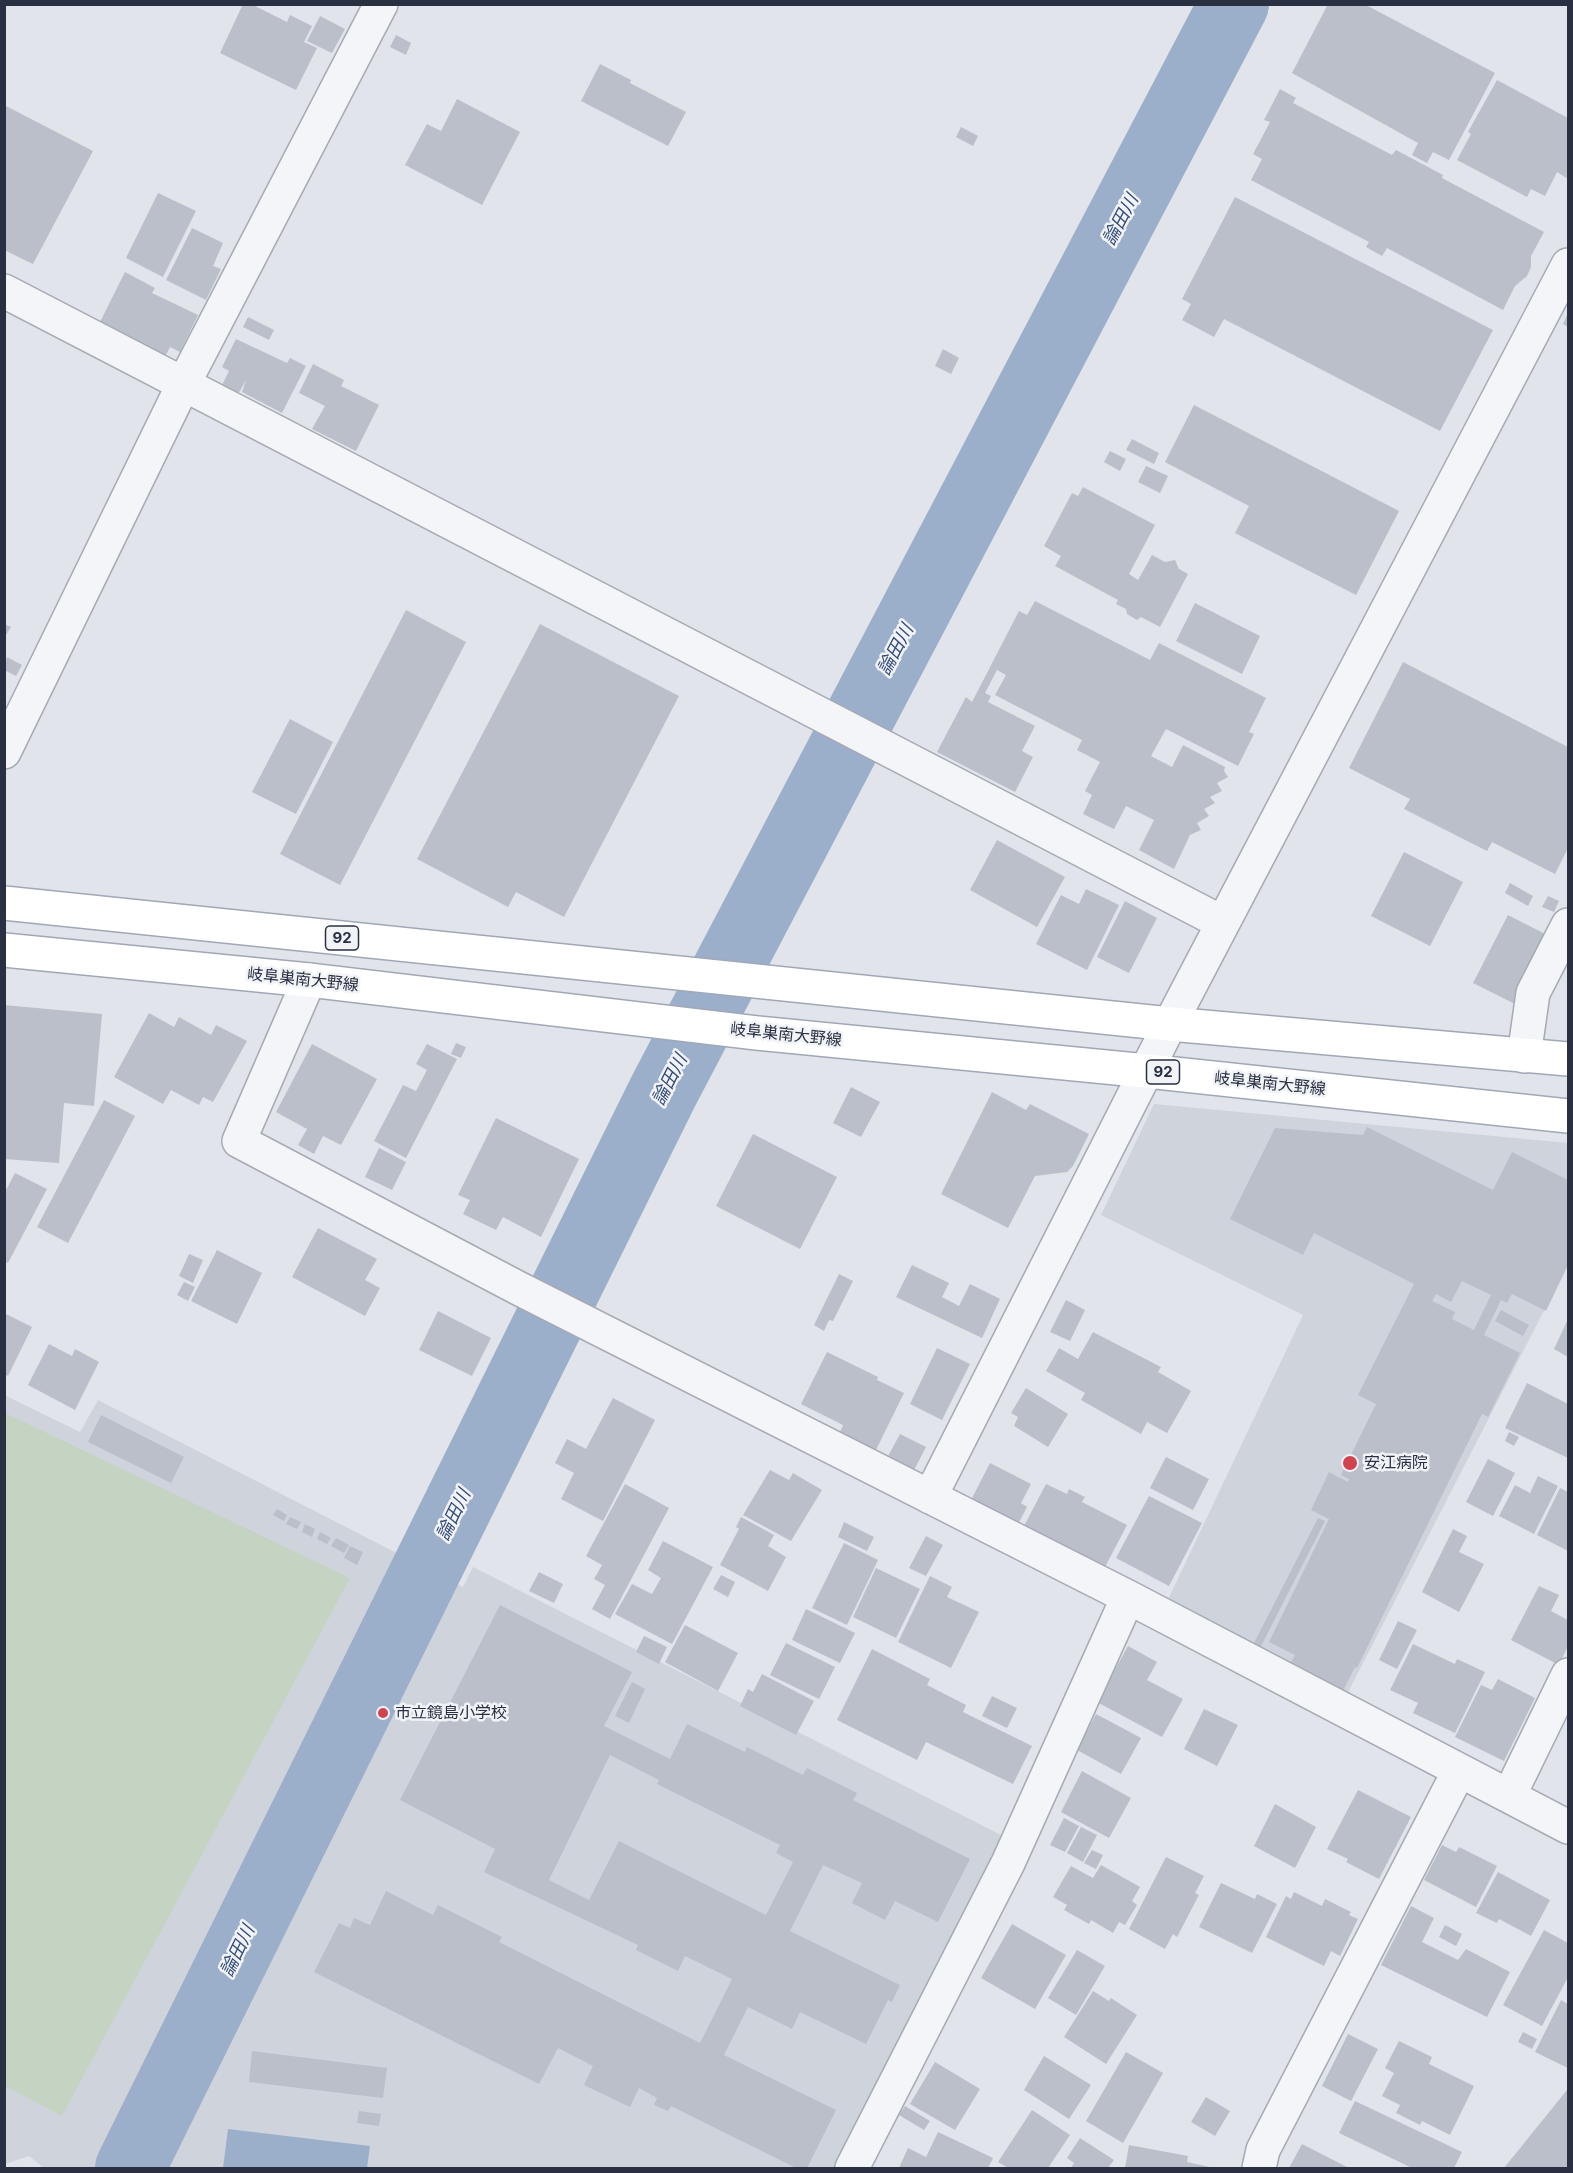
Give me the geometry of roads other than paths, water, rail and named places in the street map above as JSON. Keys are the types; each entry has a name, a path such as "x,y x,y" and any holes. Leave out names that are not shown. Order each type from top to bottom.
{"main road":[{"name":"92","path":"4,903 1170,1024 1569,1059"},
{"name":"岐阜巣南大野線","path":"4,950 309,980 757,1033 1147,1071 1569,1116"}],"street":[{"path":"4,752 184,383 381,4"},
{"path":"930,1497 1170,1024 1569,265"},
{"path":"4,291 1224,923"},
{"path":"1524,1056 1533,993 1569,925"},
{"path":"309,980 239,1141 518,1288 1128,1598 1569,1827"},
{"path":"852,2169 1008,1863 1128,1598"},
{"path":"1509,1796 1569,1675"},
{"path":"1259,2169 1263,2150 1459,1771"}],"water":[{"path":"228,2129 370,2146 367,2168 223,2168"}],"waterway":[{"name":"論田川","path":"130,2168 664,1090 1234,4"}],"place":[{"name":"安江病院","path":"1350,1463"},
{"name":"市立鏡島小学校","path":"383,1713"}]}
